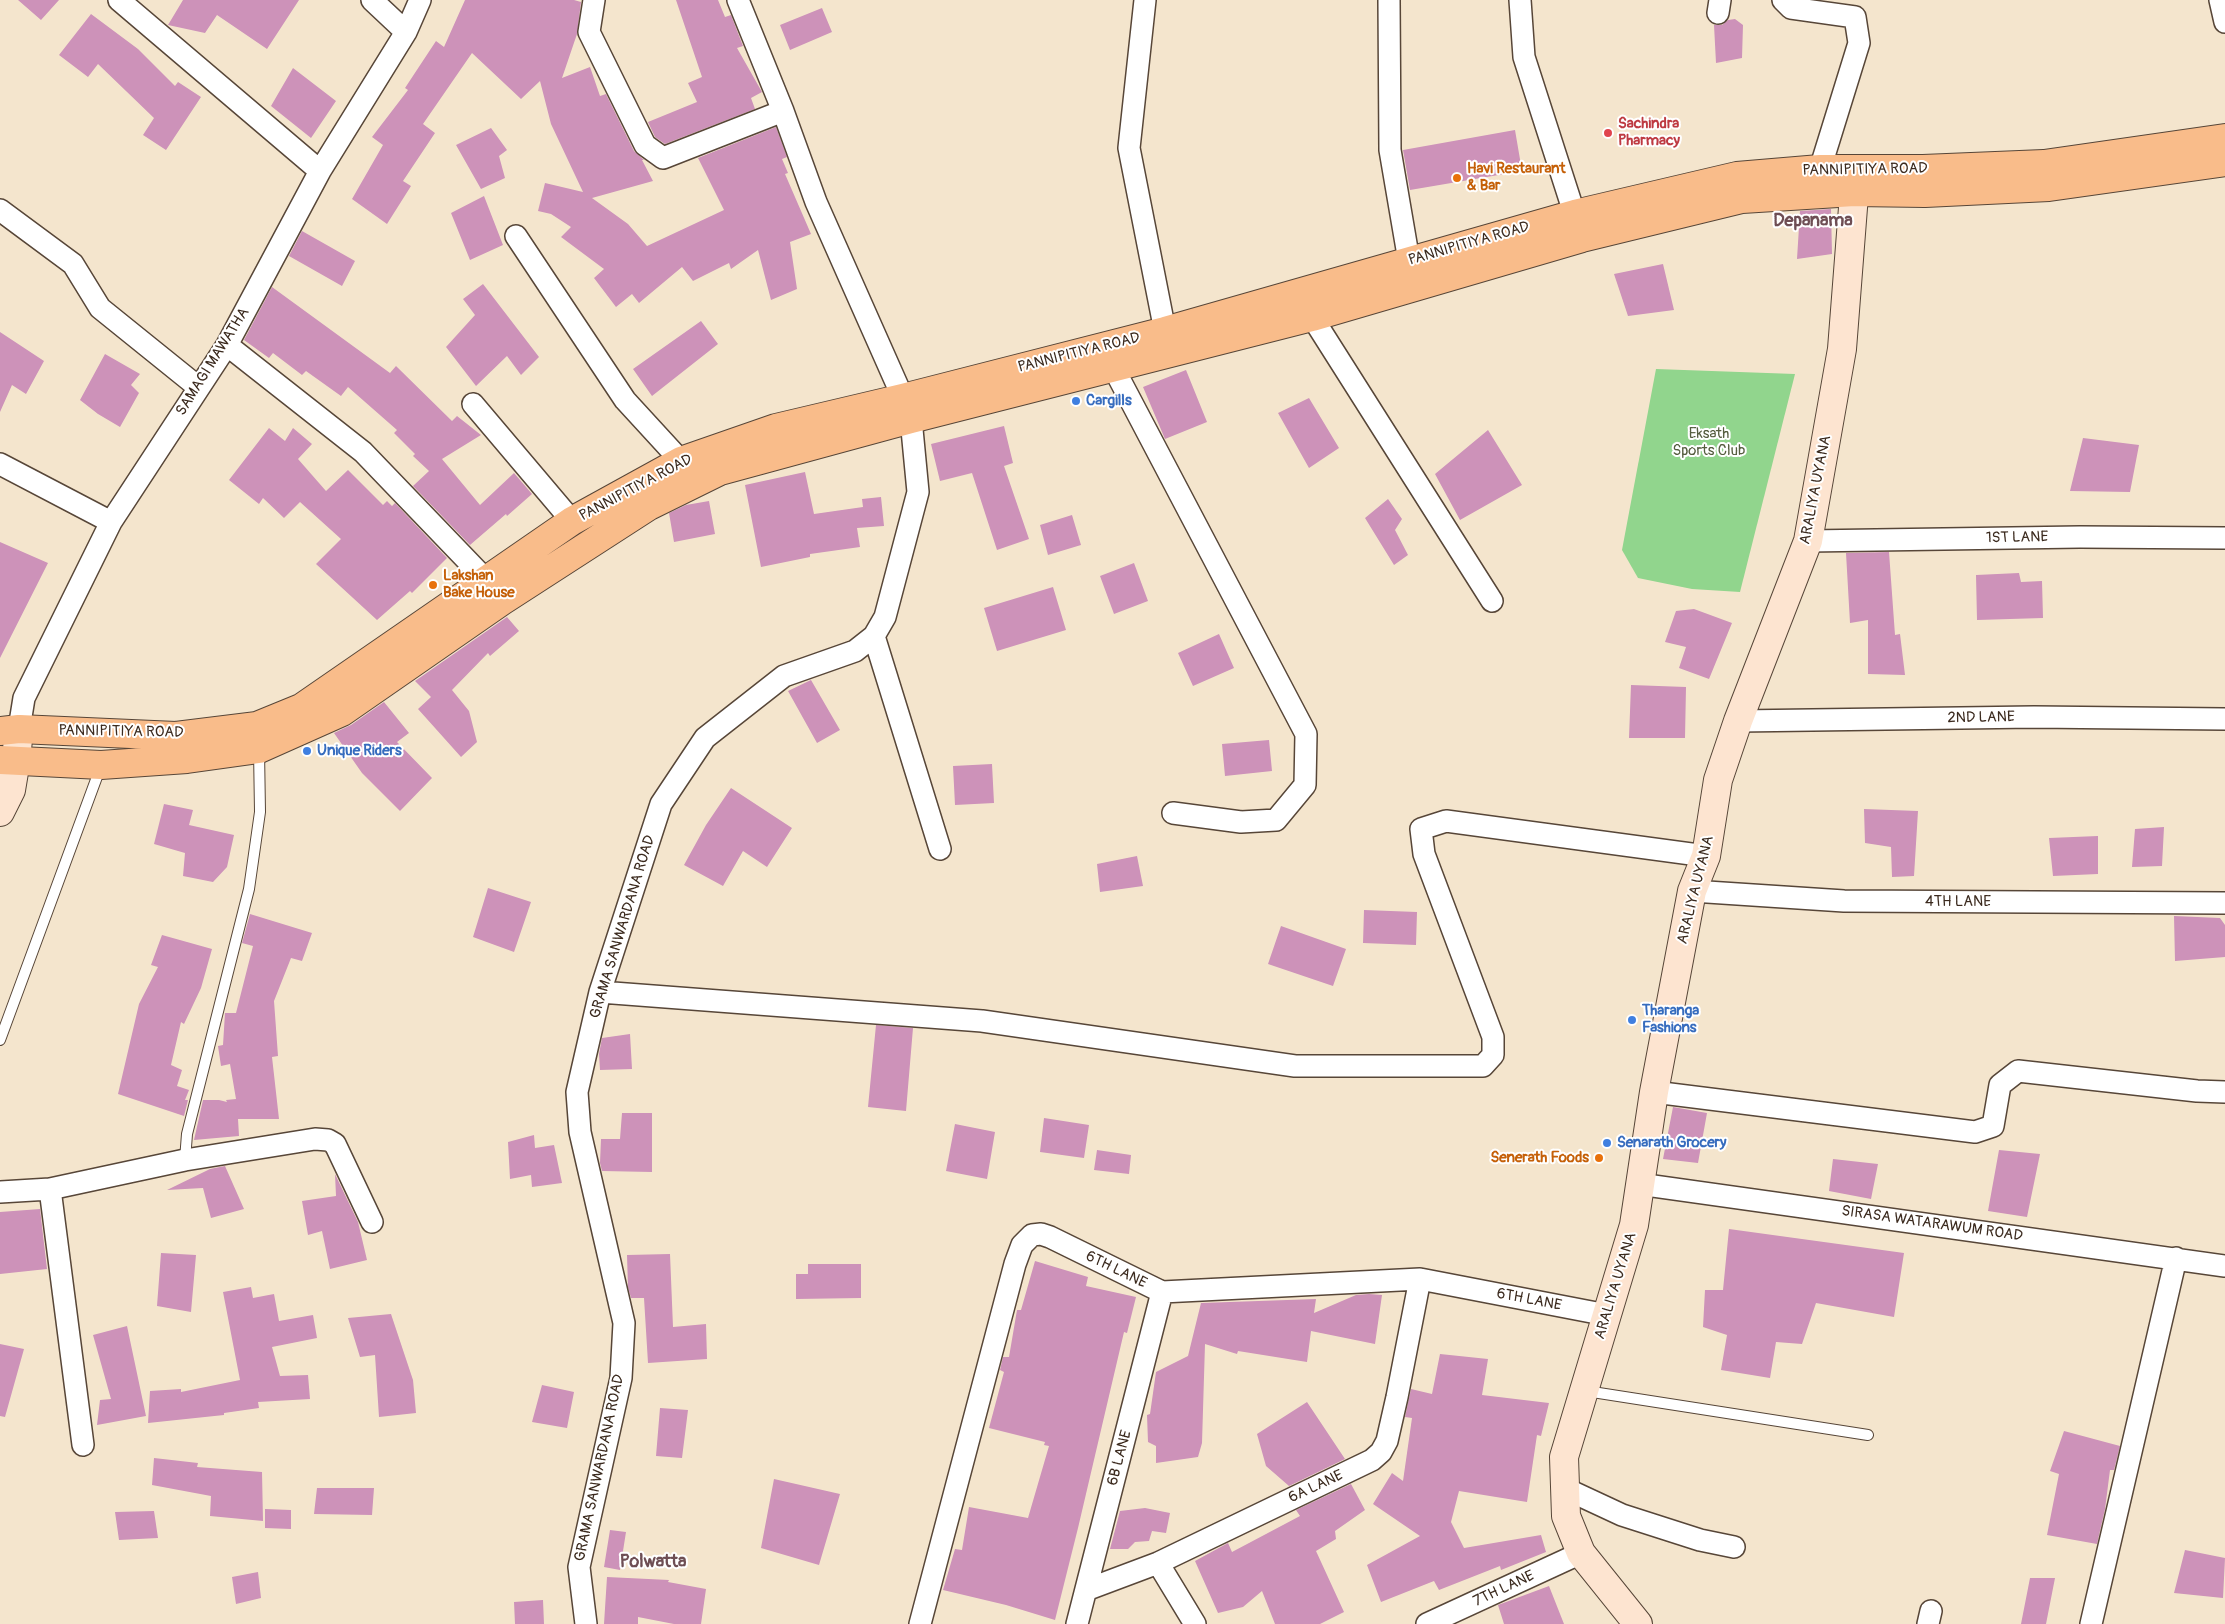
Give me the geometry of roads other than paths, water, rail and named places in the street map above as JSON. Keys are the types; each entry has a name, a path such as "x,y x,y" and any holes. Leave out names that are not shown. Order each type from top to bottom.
{"main road":[{"name":"PANNIPITIYA ROAD","path":"8,760 101,765 186,759 259,749 342,712 502,601 649,506 720,471 907,408 1165,330 1409,261 1579,226 1923,169 2044,164 2225,138"},
{"name":"PANNIPITIYA ROAD","path":"10,730 176,736 257,726 301,708 572,522 681,461 776,428 907,408 1113,367 1312,317 1579,226 1737,176 1820,169 1855,180 1925,193 2049,187 2225,162"}],"street":[{"path":"119,0 320,171"},
{"path":"372,0 406,32"},
{"name":"SAMAGI MAWATHA","path":"10,730 111,522 227,345 320,171 406,32 420,0"},
{"path":"594,0 589,32 645,145 663,158 784,111"},
{"name":"GRAMA SANWARDANA ROAD","path":"586,1624 579,1567 621,1378 624,1323 580,1132 577,1092 600,992 661,804 705,738 784,676 855,651 874,636 885,616 918,492 907,408 816,202 784,111 738,0"},
{"path":"1145,0 1129,148 1165,330"},
{"path":"1389,0 1390,150 1409,261"},
{"path":"1520,0 1524,57 1579,226"},
{"path":"1783,0 1791,8 1854,17 1859,43 1820,169"},
{"path":"2220,0 2225,22"},
{"name":"ARALIYA UYANA","path":"1638,1624 1580,1553 1566,1516 1564,1457 1634,1225 1654,1092 1692,891 1706,856 1718,780 1738,721 1808,541 1842,349 1855,180"},
{"path":"0,210 73,264 100,308 198,388"},
{"path":"516,236 625,400 681,461"},
{"path":"1312,317 1492,601"},
{"path":"227,345 363,452 487,581"},
{"path":"1113,367 1306,734 1306,785 1276,820 1241,822 1173,813"},
{"path":"473,404 572,522"},
{"path":"0,464 111,522"},
{"name":"1ST LANE","path":"1808,541 2080,537 2225,538"},
{"path":"874,636 940,849"},
{"name":"2ND LANE","path":"1738,721 2034,717 2225,719"},
{"path":"0,812 11,790 8,760 10,730"},
{"path":"600,992 982,1021 1294,1066 1483,1066 1493,1055 1493,1037 1424,854 1421,829 1446,821 1706,856"},
{"name":"4TH LANE","path":"1692,891 1844,901 2225,904"},
{"path":"1654,1092 1975,1132 1993,1126 2000,1085 2018,1071 2197,1092 2225,1092"},
{"path":"0,1192 50,1188 185,1160 315,1140 328,1140 335,1144 372,1222"},
{"name":"SIRASA WATARAWUM ROAD","path":"1639,1184 2225,1266"},
{"path":"50,1188 83,1445"},
{"name":"6TH LANE","path":"920,1624 1022,1245 1032,1234 1041,1234 1162,1292 1420,1280 1608,1315"},
{"path":"2091,1624 2176,1258"},
{"name":"6A LANE","path":"1086,1590 1158,1563 1372,1460 1381,1452 1386,1441 1397,1397 1420,1280"},
{"name":"6B LANE","path":"1077,1624 1162,1292"},
{"path":"1564,1488 1622,1515 1700,1540 1734,1547"},
{"name":"7TH LANE","path":"1427,1624 1580,1553"},
{"path":"1158,1563 1195,1624"}],"lane":[{"path":"185,1160 187,1134 249,889 260,812 259,749"},
{"path":"0,1040 101,765"},
{"path":"1584,1391 1868,1435"}],"place":[{"name":"Sachindra Pharmacy","path":"1608,133"},
{"name":"Havi Restaurant & Bar","path":"1457,178"},
{"name":"Cargills","path":"1076,401"},
{"name":"Lakshan Bake House","path":"433,585"},
{"name":"Unique Riders","path":"307,751"},
{"name":"Tharanga Fashions","path":"1632,1020"},
{"name":"Senarath Grocery","path":"1607,1143"},
{"name":"Senerath Foods","path":"1599,1158"}],"district":[{"name":"Depanama","path":"1813,221"},
{"name":"Polwatta","path":"653,1562"}],"park label":[{"name":"Eksath Sports Club","path":"1709,442"}]}
